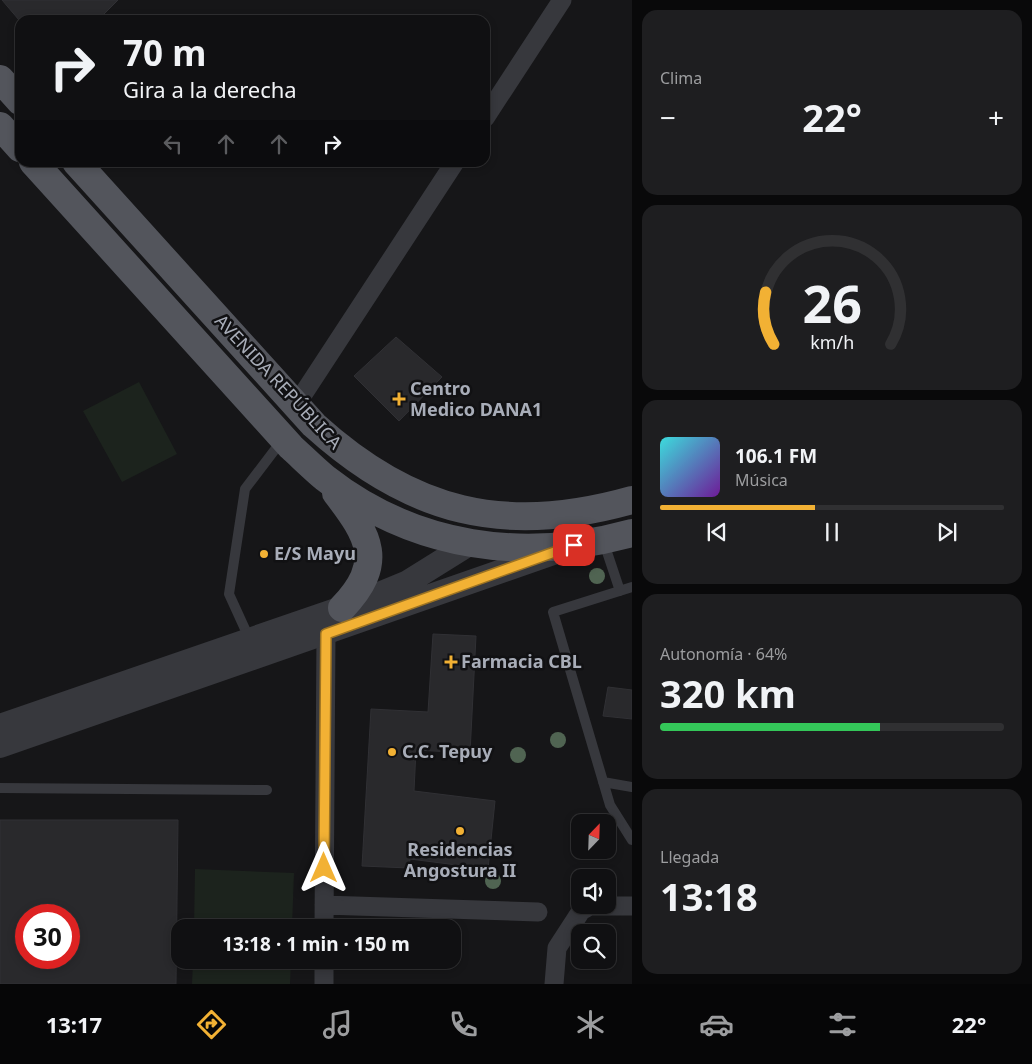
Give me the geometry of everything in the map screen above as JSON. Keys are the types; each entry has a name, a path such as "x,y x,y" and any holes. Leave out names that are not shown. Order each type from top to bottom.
{"main road":[{"path":"0,79 15,96"},
{"path":"0,126 15,142"},
{"name":"AVENIDA REPÚBLICA","path":"38,167 284,438 325,478"},
{"name":"AVENIDA REPÚBLICA","path":"81,167 296,405 344,453 374,473 443,504 476,513 506,517 531,517"},
{"path":"325,478 358,500 390,517 433,534 469,544 504,549 574,545 632,533"},
{"path":"325,478 356,519 368,545 367,570 362,584 342,608"},
{"path":"469,544 501,526 531,517 570,514 632,500"}],"street":[{"path":"490,110 562,0"},
{"path":"296,405 453,167"},
{"path":"0,726 342,608 408,582 469,544"},
{"path":"0,746 326,634 574,545"},
{"path":"324,919 326,634"},
{"path":"324,905 538,912"},
{"path":"554,984 556,948 581,911 590,906 632,906"},
{"path":"324,969 324,984"}],"lane":[{"path":"250,640 229,594 246,488 284,438"},
{"path":"603,540 620,591"},
{"path":"632,587 554,612 610,805 632,840"},
{"path":"603,782 632,787"},
{"path":"0,788 267,790"}],"shaded area":[{"path":"139,382 177,454 122,482 83,411"},
{"path":"195,869 294,873 292,919 194,919"},
{"path":"193,969 291,969 290,984 192,984"}],"building":[{"path":"2,0 118,0 103,15 15,15"},
{"name":"Centro Medico DANA1","path":"396,337 442,377 399,421 354,376"},
{"name":"C.C. Tepuy","path":"433,634 476,636 470,753 416,750 414,791 495,801 488,869 410,859 409,868 362,866 371,709 428,712"},
{"path":"608,687 632,690 632,719 603,716"},
{"path":"0,820 178,820 177,919 171,919 171,969 176,969 176,984 0,984"}],"place":[{"name":"Centro Medico DANA1","path":"399,399"},
{"name":"E/S Mayu","path":"264,554"},
{"name":"Farmacia CBL","path":"451,662"},
{"name":"C.C. Tepuy","path":"392,752"},
{"name":"Residencias Angostura II","path":"460,831"}],"route":[{"path":"324,868 326,634 484,579 574,545"}]}
